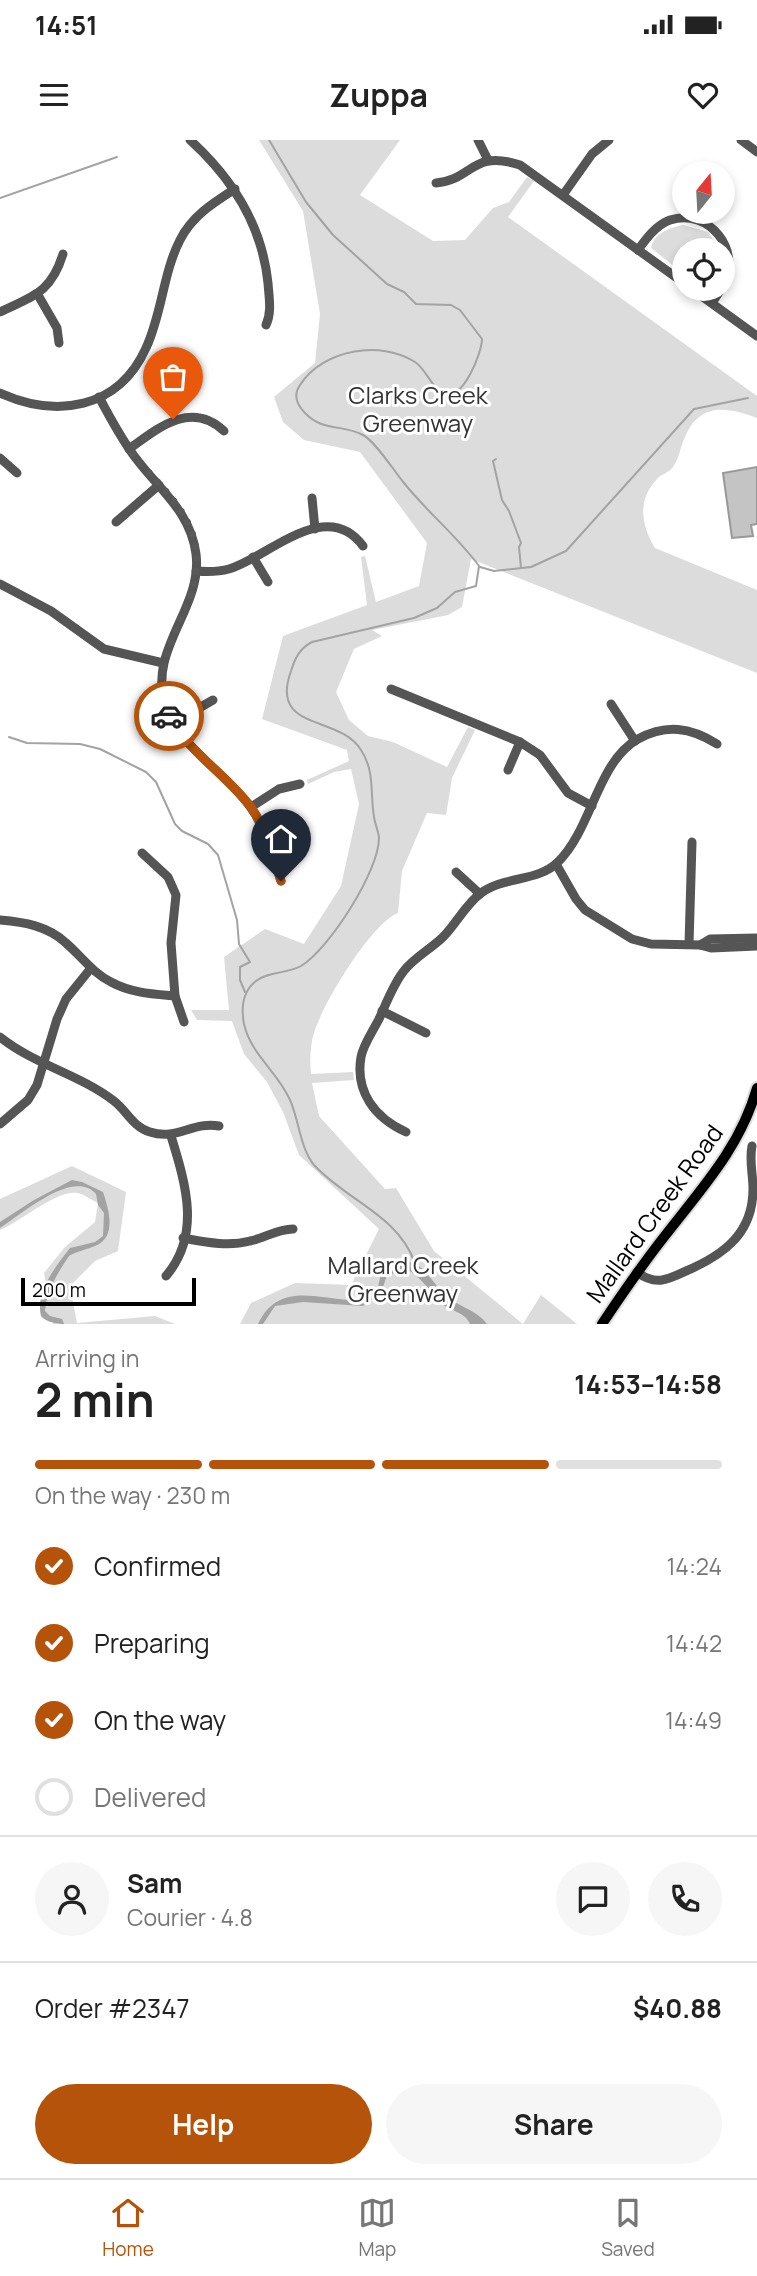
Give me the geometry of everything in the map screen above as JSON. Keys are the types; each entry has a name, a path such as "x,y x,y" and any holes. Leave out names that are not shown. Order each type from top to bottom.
{"main road":[{"name":"Mallard Creek Road","path":"602,1324 637,1272 718,1171 743,1126 757,1088"}],"street":[{"path":"190,140 224,174 253,221 263,253 270,311 266,325"},
{"path":"478,140 488,160"},
{"path":"563,195 592,154 609,140"},
{"path":"741,140 757,152"},
{"path":"436,183 448,182 474,164 488,160 502,159 520,164 672,274"},
{"path":"0,393 29,404 52,408 76,406 99,397 130,373 146,350 176,249 188,227 204,211 234,189"},
{"path":"638,250 652,231 670,220 692,219 713,228 721,238"},
{"path":"0,312 38,295 53,278 63,254"},
{"path":"38,295 57,328 59,343"},
{"path":"709,301 757,336"},
{"path":"99,397 129,449 178,506 190,529 196,553 197,571 192,592 163,663 163,698 173,723 251,807 262,827 281,881"},
{"path":"129,449 166,423 181,417 208,421 224,431"},
{"path":"0,458 18,472"},
{"path":"116,522 159,485"},
{"path":"312,498 315,529"},
{"path":"197,571 229,569 285,538 315,529 344,531 354,536 363,546"},
{"path":"253,557 268,582"},
{"path":"0,584 51,611 104,649 163,663"},
{"path":"391,689 520,742 540,755 568,793 592,806"},
{"path":"173,723 212,700"},
{"path":"611,704 635,741"},
{"path":"406,1132 391,1126 374,1109 360,1084 361,1055 403,971 442,937 480,894 498,884 540,874 556,864 577,841 614,761 635,741 656,731 687,729 699,732 717,744"},
{"path":"508,770 520,742"},
{"path":"251,807 279,789 300,784"},
{"path":"689,944 692,842"},
{"path":"142,853 168,877 176,895 170,943 175,996 184,1022"},
{"path":"556,864 576,899 586,910 619,933 651,944 700,944 711,948 757,946"},
{"path":"456,872 480,894"},
{"path":"0,920 35,925 48,930 64,940 91,968 110,982 135,992 175,996"},
{"path":"700,944 710,939 757,938"},
{"path":"0,1124 27,1100 37,1085 46,1051 66,999 91,968"},
{"path":"382,1011 425,1033"},
{"path":"0,1037 20,1053 97,1089 117,1103 137,1126 151,1133 171,1136 208,1124 219,1126"},
{"path":"166,1276 176,1261 183,1238 188,1195 171,1136"},
{"path":"637,1272 654,1282 669,1279 713,1259 741,1234 752,1205 752,1146"},
{"path":"183,1238 239,1243 278,1230 293,1229"}],"green space":[{"name":"Clarks Creek Greenway","path":"259,140 400,140 360,195 433,241 465,240 493,208 509,202 527,177 534,181 508,217 757,396 757,418 735,411 715,410 698,418 685,437 673,467 659,477 646,495 643,513 655,548 757,590 757,673 471,559 462,607 448,615 372,630 382,636 354,649 336,692 349,720 368,736 393,742 447,767 468,727 475,730 452,778 446,815 427,813 402,871 398,913 374,933 346,970 316,1028 311,1049 311,1074 353,1072 354,1080 312,1083 319,1116 385,1189 396,1188 434,1251 523,1324 240,1324 251,1303 295,1283 351,1285 379,1229 299,1155 283,1112 267,1082 244,1054 232,1021 197,1020 191,1010 229,1010 224,957 265,929 304,944 341,886 359,804 351,769 334,772 308,784 307,780 349,761 347,750 262,719 283,636 367,605 361,557 365,556 376,602 419,586 427,543 360,452 304,440 283,422 274,397 315,363 320,314 303,211"},
{"path":"683,225 708,232 712,238 672,238 672,265 651,248 655,238"},
{"path":"72,1166 126,1192 118,1251 95,1261 70,1286 77,1323 155,1316 175,1324 53,1324 42,1312 46,1284 44,1273 65,1247 95,1222 98,1203 77,1193 68,1193 0,1230 0,1199"},
{"path":"541,1295 577,1324 523,1324"}],"shaded area":[{"path":"72,1180 103,1192 110,1222 102,1242 69,1256 53,1282 45,1311 50,1316 62,1319 64,1324 61,1324 41,1316 41,1298 48,1280 70,1248 95,1242 103,1236 104,1213 98,1205 96,1194 86,1187 61,1190 47,1196 0,1228 0,1222"},
{"path":"409,1262 421,1267 446,1296 478,1315 487,1324 470,1324 461,1314 442,1304 422,1281 408,1270 387,1275 381,1293 363,1306 303,1302 275,1306 263,1324 258,1324 267,1310 278,1301 290,1297 362,1300 378,1287 382,1269"}],"building":[{"path":"757,467 757,524 751,525 753,536 732,538 723,473"}],"waterway":[{"path":"269,140 306,202 333,235 387,284 404,292 416,304 451,305 460,310 482,339 470,374 458,390 451,394 440,391 415,362 401,355 370,350 338,356 323,363 310,373 298,389 298,403 312,419 356,432 373,444 413,494 479,566 476,586 455,592 437,608 414,618 312,642 304,647 296,658 287,690 290,704 309,720 351,739 365,758 370,774 374,817 379,837 377,851 351,908 325,943 301,966 256,981 248,990 243,1006 247,1035 285,1090 309,1158 327,1178 384,1220 407,1246 415,1263"},
{"path":"0,198 117,157"},
{"path":"480,567 494,571 531,567 566,551 694,409 748,398"},
{"path":"496,459 493,461 502,500 521,543 521,568"},
{"path":"9,737 27,743 80,744 100,749 146,772 156,782 175,824 182,831 208,844 218,855 237,920 239,944 250,962 240,967 240,980 245,992"}],"way so far":[{"path":"169,716 163,698 161,674 164,656 192,592 197,571 196,553 190,529 178,506 129,449 173,419"}],"route":[{"path":"169,716 186,740 251,807 262,827 281,881"}],"park label":[{"name":"Mallard Creek Greenway","path":"403,1280"}]}
